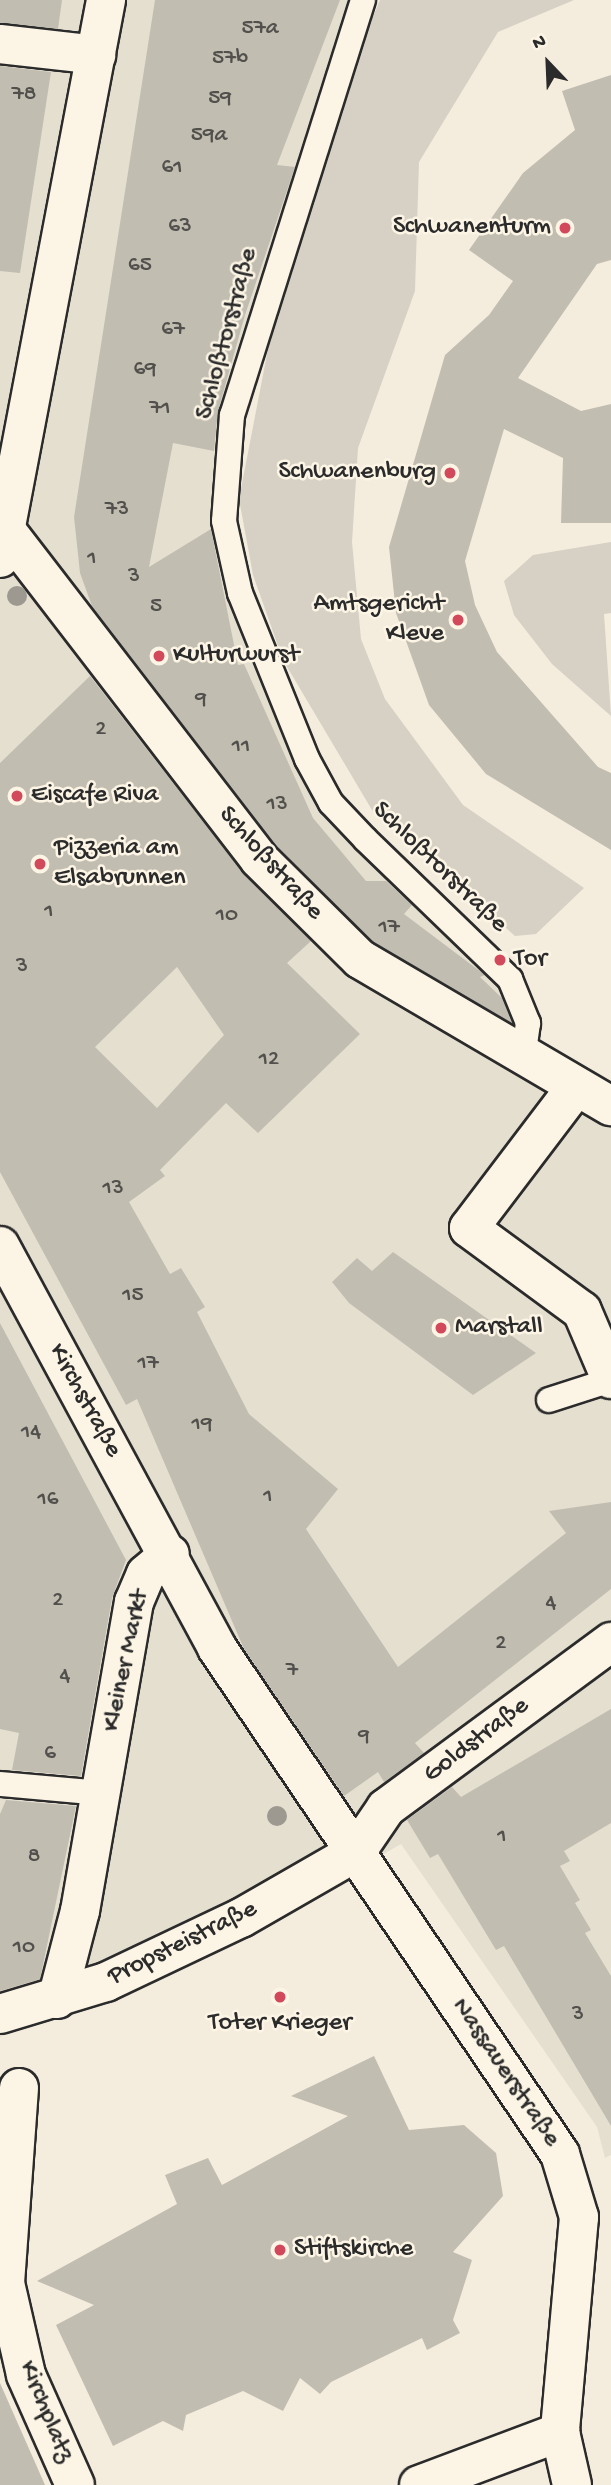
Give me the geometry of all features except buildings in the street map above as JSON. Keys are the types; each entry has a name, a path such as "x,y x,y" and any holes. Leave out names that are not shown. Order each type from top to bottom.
{"street":[{"path":"5,547 106,0"},
{"path":"0,44 96,55"},
{"name":"Schloßstraße","path":"5,547 259,859 360,959 458,1022 611,1106"},
{"path":"576,1087 469,1228 582,1311 611,1380"},
{"name":"Kirchstraße","path":"0,1246 170,1554"},
{"name":"Kleiner Markt","path":"58,1999 101,1793 134,1602 146,1574 170,1554 217,1648 356,1852"},
{"name":"Goldstraße","path":"356,1852 386,1808 611,1642"},
{"name":"Propsteistraße","path":"0,2014 58,1999 242,1918 356,1852"},
{"name":"Nassauerstraße","path":"356,1852 560,2154 579,2217 560,2432 572,2485"},
{"name":"Kirchplatz","path":"19,2088 5,2283 26,2375 75,2485"},
{"path":"419,2485 560,2432"}],"lane":[{"name":"Schloßtorstraße","path":"363,0 232,415 224,521 240,593 313,770 331,803 510,979 528,1023 523,1058"},
{"path":"549,1400 611,1380"},
{"path":"0,1784 101,1793"}],"shaded area":[{"path":"0,0 363,0 261,310 224,521 307,759 495,976 550,1065 611,1112 611,2155 605,2158 597,2127 401,1844 238,1938 0,2037"},
{"path":"380,0 574,0 498,32 419,162 415,291 358,448 352,542 361,639 385,699 463,805 584,888 536,934 515,936 372,810 283,660 253,575 239,499 281,282 316,152"},
{"path":"611,542 611,613 604,614 611,716 552,664 514,615 504,581 533,555"}],"place":[{"name":"Schwanenturm","path":"565,228"},
{"name":"Schwanenburg","path":"450,473"},
{"name":"Amtsgericht Kleve","path":"458,620"},
{"name":"Kulturwurst","path":"159,656"},
{"name":"Eiscafe Riva","path":"17,796"},
{"name":"Pizzeria am Elsabrunnen","path":"40,864"},
{"name":"Tor","path":"500,960"},
{"name":"Marstall","path":"441,1328"},
{"name":"Toter Krieger","path":"280,1997"},
{"name":"Stiftskirche","path":"280,2250"}]}
